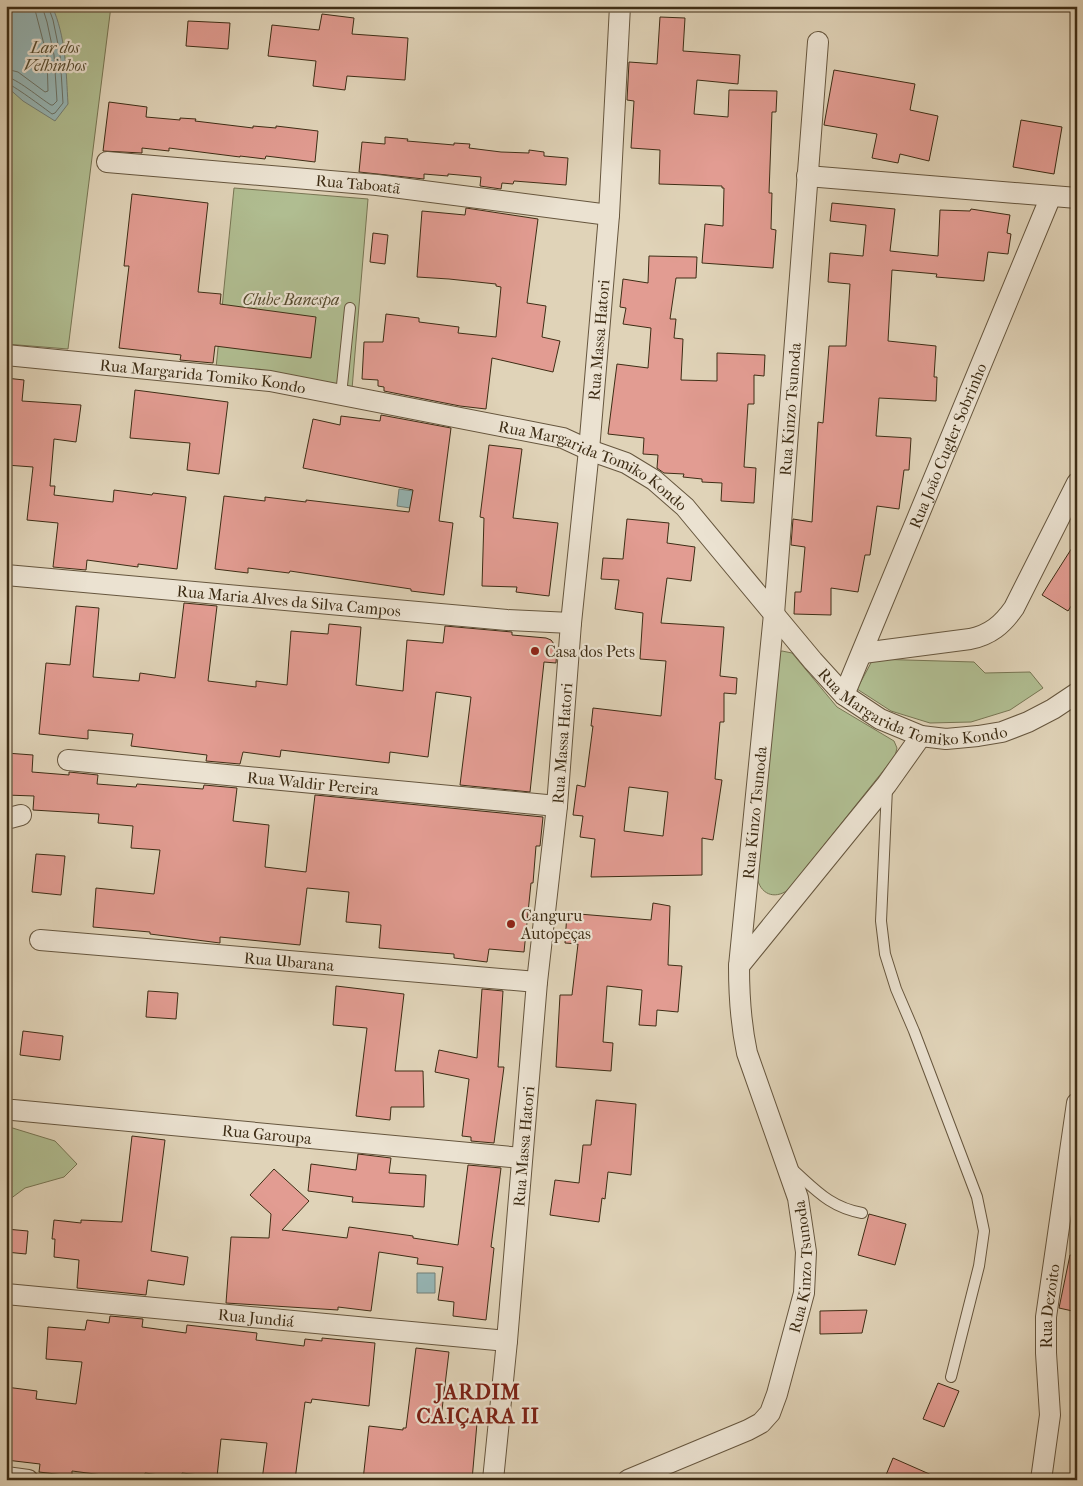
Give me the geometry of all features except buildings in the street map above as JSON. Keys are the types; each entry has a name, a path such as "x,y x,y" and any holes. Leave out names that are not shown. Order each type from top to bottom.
{"street":[{"name":"Rua Massa Hatori","path":"493,1480 507,1341 537,982 557,806 571,623 589,450 609,215 620,6"},
{"name":"Rua Kinzo Tsunoda","path":"628,1480 748,1430 761,1422 770,1413 777,1394 804,1293 806,1252 798,1198 747,1054 742,1020 739,966 774,614 818,42"},
{"name":"Rua Taboatã","path":"107,162 377,185 609,215"},
{"path":"808,176 1077,198"},
{"name":"Rua João Cugler Sobrinho","path":"844,695 1051,196"},
{"name":"Rua Margarida Tomiko Kondo","path":"6,355 270,381 563,438 589,450 626,463 654,480 685,507 813,662 844,695 880,719 921,736 946,739 1002,732 1028,722 1053,709 1077,693"},
{"path":"863,652 982,637 999,626 1014,608 1077,483"},
{"name":"Rua Maria Alves da Silva Campos","path":"6,575 507,620 571,623"},
{"path":"739,966 887,784 921,736"},
{"name":"Rua Waldir Pereira","path":"68,760 557,806"},
{"name":"Rua Ubarana","path":"40,940 537,982"},
{"name":"Rua Dezoito","path":"1041,1480 1050,1415 1046,1316 1077,1103"},
{"name":"Rua Garoupa","path":"13,1110 522,1158"},
{"name":"Rua Jundiá","path":"6,1294 507,1341"},
{"path":"6,1477 28,1480"}],"lane":[{"path":"340,394 350,308"},
{"path":"887,784 880,922 885,954 896,989 914,1031 977,1197 984,1231 979,1266 951,1377"},
{"path":"785,1162 830,1202 847,1210 862,1213"}],"green space":[{"name":"Lar dos Velhinhos","path":"6,6 111,6 68,349 6,344"},
{"name":"Clube Banespa","path":"234,188 368,199 352,389 216,368"},
{"path":"779,652 792,653 837,707 894,741 897,748 895,756 788,890 778,895 773,895 768,894 761,888 757,877"},
{"path":"873,659 974,662 985,673 1030,672 1043,688 1010,710 971,722 930,723 891,711 857,689"},
{"path":"6,1126 55,1141 77,1164 64,1177 25,1188 6,1202"}],"water":[{"path":"6,6 52,6 63,42 68,104 55,121 23,101 6,86"},
{"path":"399,489 427,493 424,510 397,506"},
{"path":"417,1273 435,1273 435,1293 417,1293"}],"place":[{"name":"Casa dos Pets","path":"535,651"},
{"name":"Canguru Autopeças","path":"511,924"}],"district":[{"name":"JARDIM CAIÇARA II","path":"478,1404"}]}
